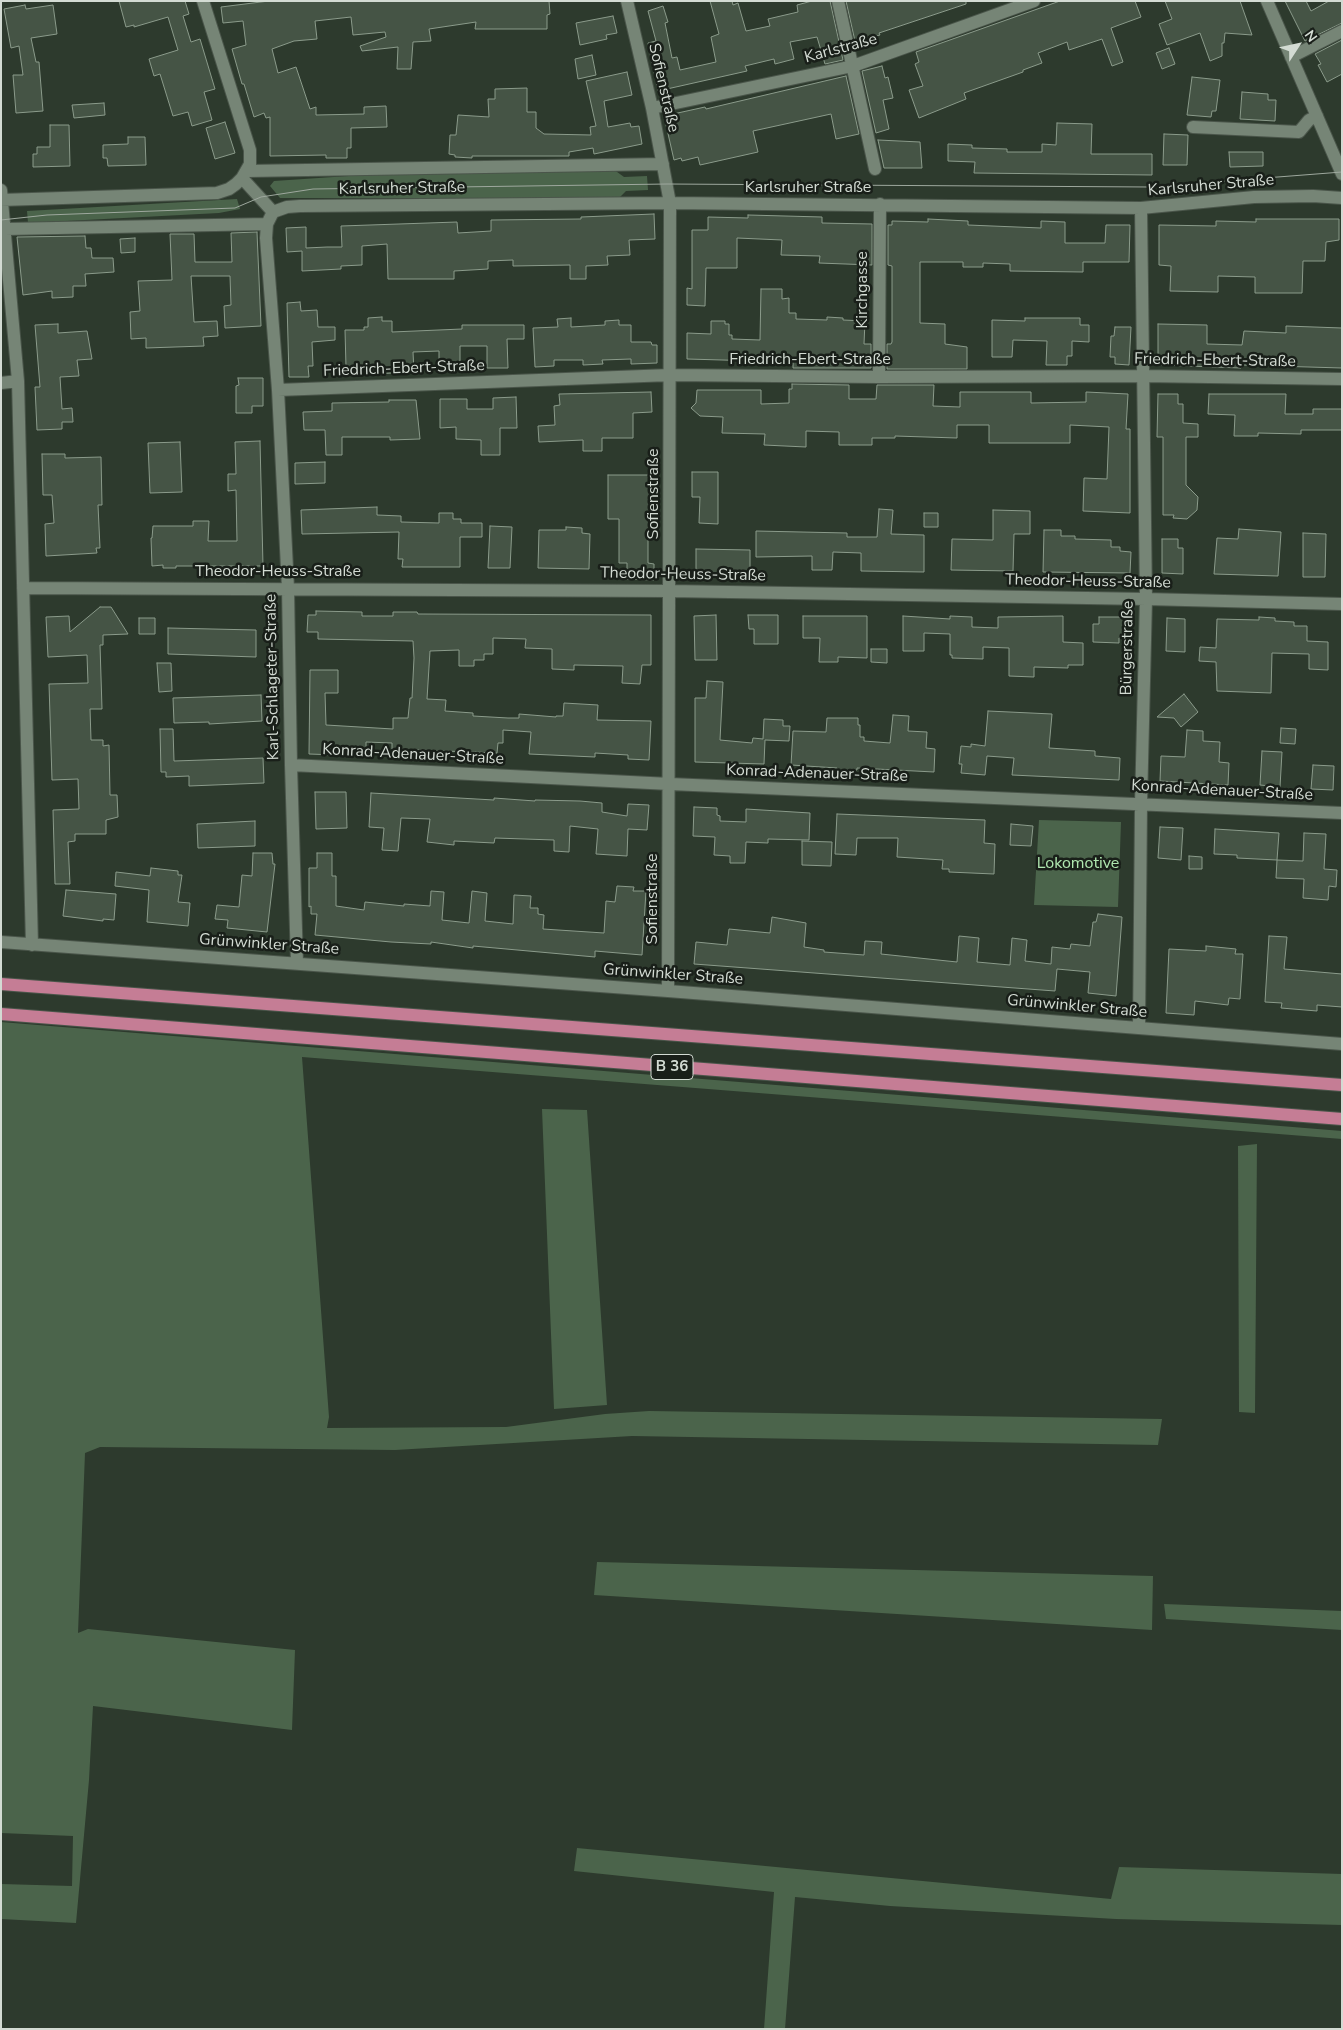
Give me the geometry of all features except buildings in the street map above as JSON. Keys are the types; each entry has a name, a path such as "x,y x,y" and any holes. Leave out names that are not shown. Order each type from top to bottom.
{"main road":[{"name":"B 36","path":"1,984 1342,1084"},
{"name":"B 36","path":"1,1014 1342,1119"}],"street":[{"path":"32,945 18,381 2,197 217,192 229,189 245,175 251,158 250,150 204,1"},
{"name":"Sofienstraße","path":"627,1 652,108 670,203 668,991"},
{"path":"838,1 875,169"},
{"name":"Karlstraße","path":"652,108 853,66 1034,1"},
{"path":"1267,1 1341,167"},
{"path":"1291,57 1342,32"},
{"path":"1193,127 1299,132 1309,120 1317,116"},
{"name":"Karlsruher Straße","path":"245,175 663,164"},
{"path":"245,175 274,212"},
{"name":"Karlsruher Straße","path":"274,212 286,207 670,203 1141,208 1254,197 1313,196 1342,198"},
{"name":"Kirchgasse","path":"878,377 880,204"},
{"name":"Bürgerstraße","path":"1139,1028 1141,804 1146,599 1141,208"},
{"name":"Karl-Schlageter-Straße","path":"274,212 267,224 266,238 278,390 288,588 297,963"},
{"path":"5,229 267,224"},
{"name":"Friedrich-Ebert-Straße","path":"278,390 670,375 878,377 1142,376 1342,379"},
{"path":"1,383 18,381"},
{"name":"Theodor-Heuss-Straße","path":"23,588 670,591 1342,604"},
{"name":"Konrad-Adenauer-Straße","path":"291,766 1342,813"},
{"name":"Grünwinkler Straße","path":"1,942 668,991 1342,1044"}],"green space":[{"path":"613,169 624,177 647,176 648,190 626,191 619,198 280,198 270,186 274,181 378,174"},
{"path":"237,199 240,209 219,213 28,223 27,211"},
{"name":"Lokomotive","path":"1039,820 1121,822 1118,907 1034,905"},
{"path":"1,1022 1342,1131 1342,1139 302,1057 329,1417 327,1428 506,1427 605,1414 649,1411 1162,1419 1158,1445 632,1436 395,1450 100,1447 85,1453 78,1633 88,1629 295,1650 292,1730 93,1706 89,1780 76,1923 1,1919 1,1884 72,1886 73,1836 1,1833"},
{"path":"542,1109 587,1110 607,1405 554,1409"},
{"path":"1257,1144 1255,1413 1239,1412 1238,1146"},
{"path":"597,1562 1153,1576 1152,1630 594,1595"},
{"path":"1164,1604 1342,1611 1342,1630 1166,1619"},
{"path":"577,1848 1111,1899 1119,1867 1342,1874 1342,1925 1116,1919 890,1906 795,1897 785,2029 764,2029 774,1892 574,1871"}],"tram line":[{"path":"1,220 47,215 235,208 261,197 313,189 667,184 1149,187 1342,172"}]}
